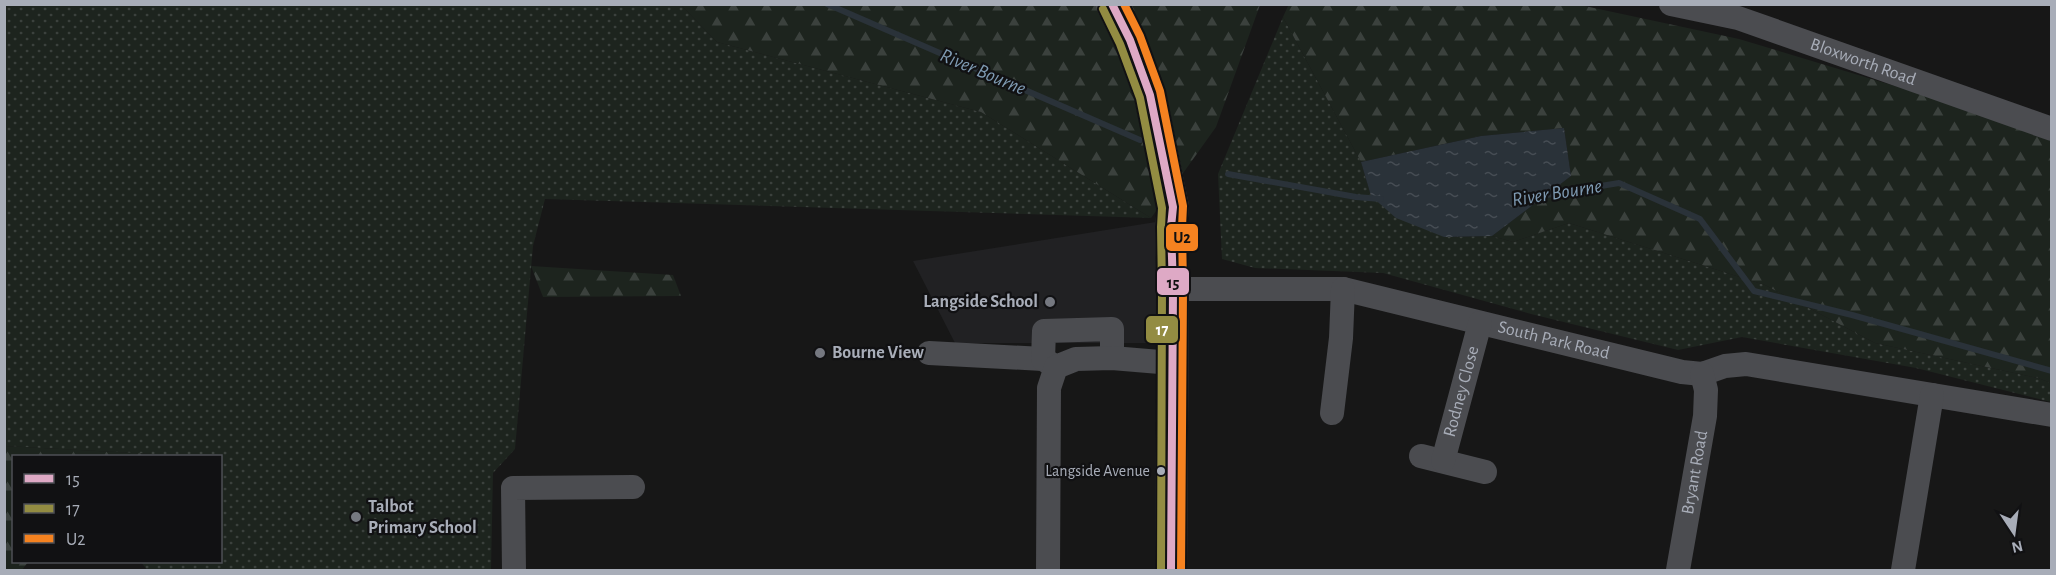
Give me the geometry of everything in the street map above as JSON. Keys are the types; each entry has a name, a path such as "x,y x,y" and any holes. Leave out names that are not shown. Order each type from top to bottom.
{"main road":[{"path":"1112,4 1130,40 1150,95 1173,207 1171,227 1173,289 1171,570"}],"street":[{"name":"Bloxworth Road","path":"1671,4 1740,11 2052,129"},
{"name":"South Park Road","path":"1173,289 1343,289 1682,372 1702,374 1725,366 1746,364 2052,415"},
{"path":"1332,413 1341,338 1343,289"},
{"name":"Rodney Close","path":"1480,323 1432,459 1485,472"},
{"path":"1048,570 1050,363 1044,331 1112,329 1112,358"},
{"path":"929,353 1050,363 1076,358 1112,358 1172,363"},
{"name":"Bryant Road","path":"1678,570 1705,416 1706,390 1702,374"},
{"path":"1904,570 1932,395"},
{"path":"514,570 513,488 633,487"}],"shaded area":[{"name":"Langside School","path":"1162,221 1167,343 955,343 913,261"}],"green space":[{"path":"1289,4 1580,5 1739,39 2051,133 2051,383 2038,378 1875,343 1765,285 1569,223 1513,242 1492,236 1571,176 1564,128 1481,136 1361,162 1283,17"},
{"path":"4,5 681,5 717,42 981,112 1151,218 545,199 533,246 515,449 493,473 491,570 147,570 142,563 222,563 222,455 151,455 5,446"},
{"path":"681,5 1260,5 1216,127 1151,218 981,112 717,42"},
{"path":"1283,17 1361,162 1371,196 1444,237 1492,236 1513,242 1569,223 1765,285 1875,343 2038,378 2051,383 2051,402 1916,368 1742,337 1678,350 1531,314 1383,273 1255,268 1222,259 1218,174"},
{"path":"531,266 673,275 681,296 543,297"},
{"path":"5,446 153,454 12,455 12,563 27,563 22,570 5,570"}],"water":[{"path":"1564,128 1571,176 1492,236 1444,237 1396,218 1371,196 1361,162 1481,136"}],"waterway":[{"name":"River Bourne","path":"827,4 1140,140"},
{"name":"River Bourne","path":"1228,174 1356,197 1381,199"},
{"name":"River Bourne","path":"1540,196 1619,183 1700,219 1754,291 1852,315 2052,371"}],"transit line":[{"name":"15","path":"1112,4 1130,40 1150,95 1173,207 1171,227 1173,289 1171,570"},
{"name":"U2","path":"1124,4 1140,36 1160,91 1183,206 1181,570"},
{"name":"17","path":"1103,9 1120,44 1140,98 1162,208 1161,570"}],"place":[{"name":"Langside School","path":"1050,302"},
{"name":"Bourne View","path":"820,353"},
{"name":"Langside Avenue","path":"1161,471"},
{"name":"Talbot Primary School","path":"356,517"}]}
